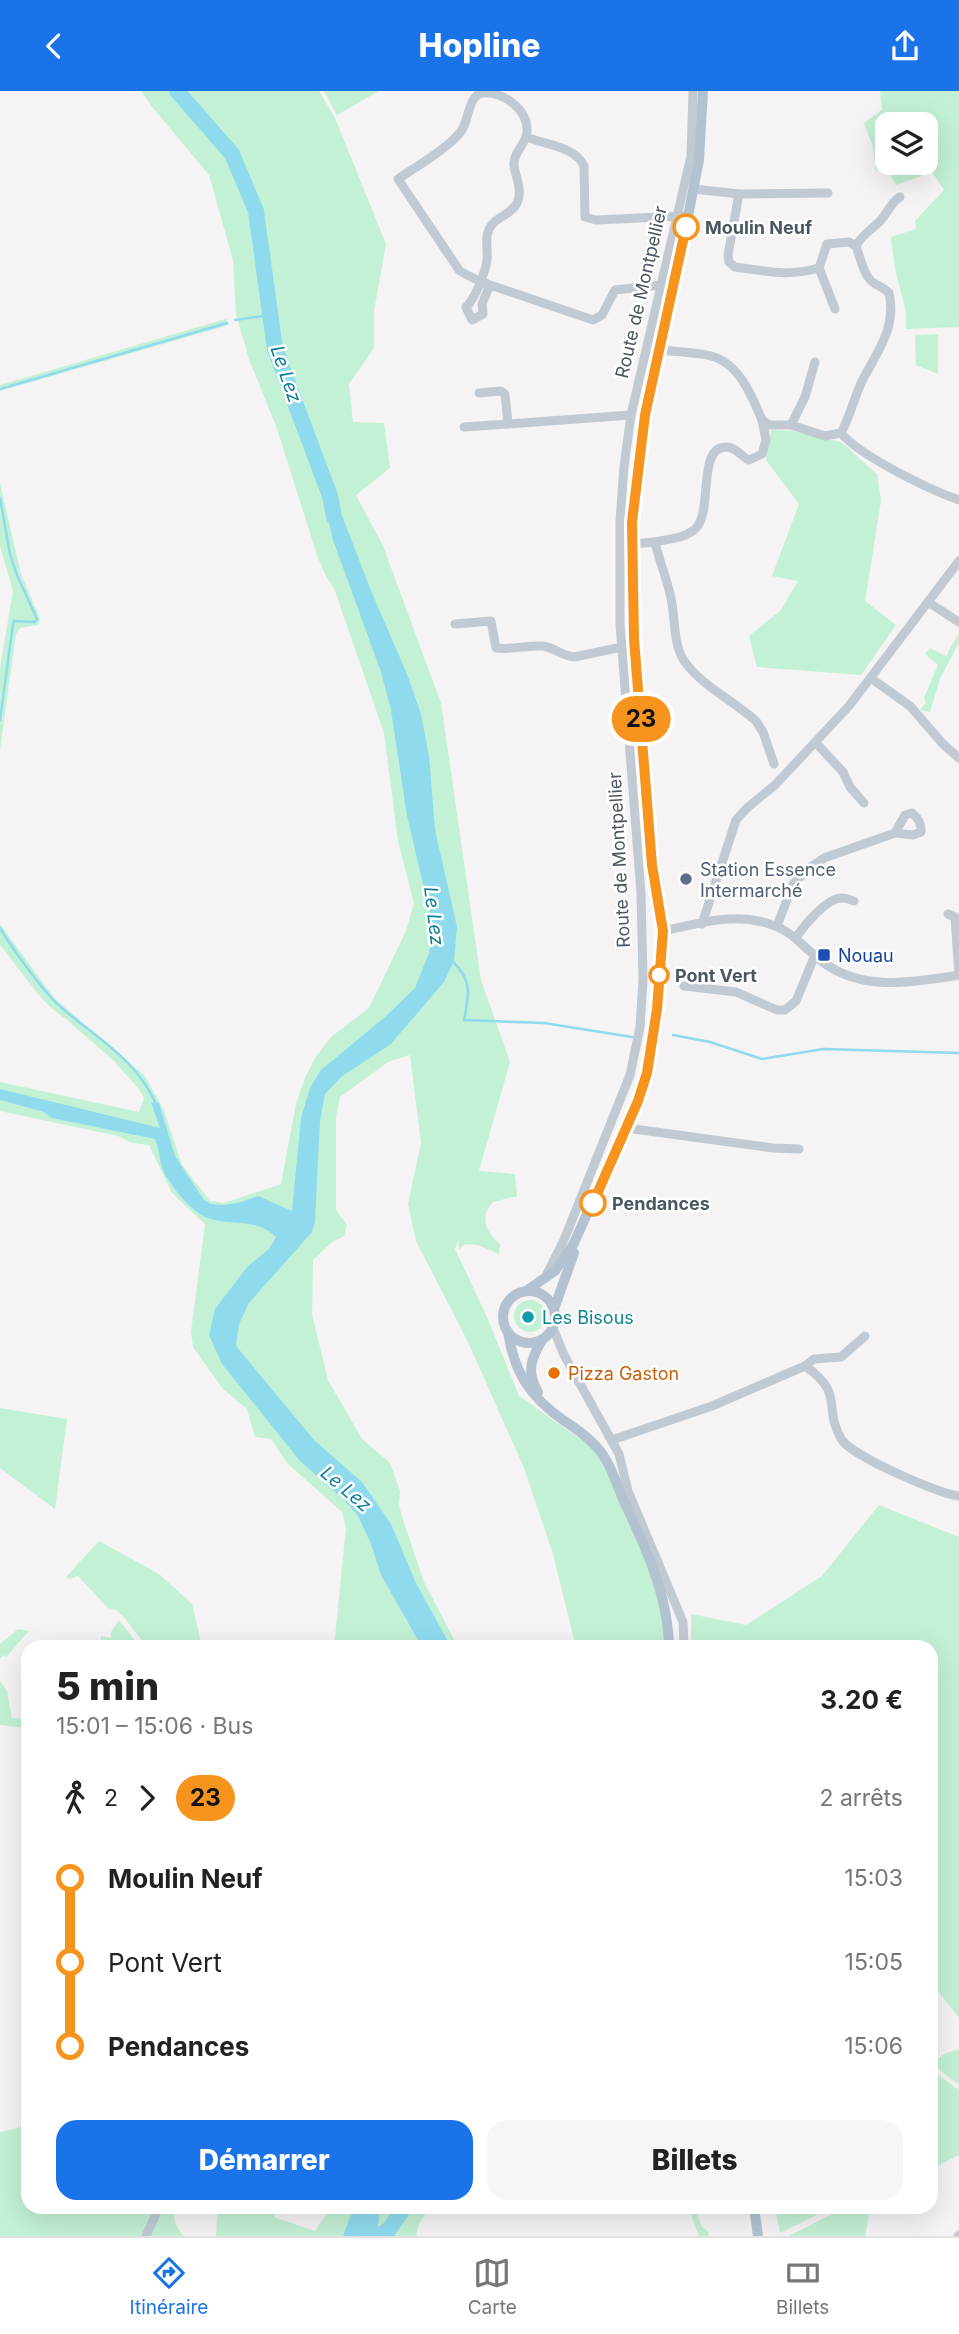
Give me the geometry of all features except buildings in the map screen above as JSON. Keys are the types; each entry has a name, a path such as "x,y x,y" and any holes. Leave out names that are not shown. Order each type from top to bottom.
{"main road":[{"name":"Route de Montpellier","path":"554,1310 586,1219 647,1073 657,1009 663,931 650,853 634,639 632,522 640,441 660,350 683,216 694,189 703,127 703,91"},
{"name":"Route de Montpellier","path":"526,1291 544,1280 567,1255 586,1219"},
{"path":"548,1409 532,1382 530,1369 542,1340 553,1328 554,1310 546,1297 526,1291 518,1293 507,1304 503,1318 510,1347 527,1388 548,1409 586,1437 603,1455 652,1564 668,1624 669,1640"},
{"path":"508,1332 519,1341 527,1343 542,1340"},
{"path":"755,2214 757,2234"}],"street":[{"name":"Route de Montpellier","path":"544,1280 564,1240 630,1075 640,1027 643,979 641,893 622,647 619,548 624,466 631,415 660,285 683,216 691,156 693,91"},
{"path":"490,285 482,304 483,314 472,320 466,307 472,302 480,281 487,263 486,235 491,224 513,209 519,197 515,157 527,137 526,117 518,105 496,92 482,92 474,98 461,131 398,179 459,269 480,281 490,285 593,320 602,315 615,290 660,285"},
{"path":"527,137 569,151 581,159 584,166 585,218 596,220 683,216"},
{"path":"694,189 740,194 828,193"},
{"path":"740,194 728,255 730,264 735,267 791,274 819,268"},
{"path":"856,246 863,235 881,220 895,199 900,197"},
{"path":"835,309 819,268 827,244 849,242 856,246 873,283 882,286 889,293 891,320 885,340 863,380 841,433"},
{"path":"632,544 655,542 690,533 701,522 710,460 714,452 722,447 732,448 750,460 762,454 766,440 762,420 746,384 720,359 660,350"},
{"path":"791,425 807,390 815,362"},
{"path":"479,393 501,391 505,394 508,424"},
{"path":"464,427 631,415"},
{"path":"762,420 770,425 791,425 825,436 841,433"},
{"path":"841,433 877,460 959,500"},
{"path":"655,542 676,620 677,650 693,671 756,721 763,732 774,764"},
{"path":"702,923 736,820 816,743 872,679 959,561"},
{"path":"928,602 959,622"},
{"path":"455,624 491,621 496,648 545,646 562,655 574,657 622,647"},
{"path":"872,679 910,706 959,758"},
{"path":"816,743 843,772 849,787 864,803"},
{"path":"777,926 793,884 809,868 824,858 895,833"},
{"path":"796,937 811,918 835,899 854,901"},
{"path":"663,931 702,923 743,919 777,926 796,937 814,955 842,973 874,982 920,981 959,975 955,917 948,915"},
{"path":"684,986 736,992 777,1010 785,1010 796,1001 814,955"},
{"path":"626,1125 634,1129 753,1146 799,1149"},
{"path":"553,1328 564,1356 618,1454 628,1492 683,1622 684,1640"},
{"path":"612,1440 712,1406 805,1366 814,1359 841,1357 865,1336"},
{"path":"805,1366 819,1375 829,1389 836,1429 843,1443 853,1451 895,1472 949,1495 959,1496"},
{"path":"146,2236 156,2214"}],"green space":[{"path":"141,91 319,91 335,118 386,244 374,311 374,348 349,384 353,422 384,423 390,468 356,495 383,546 441,703 481,980 510,1062 479,1171 515,1174 517,1196 493,1202 486,1213 488,1230 500,1244 499,1254 478,1245 465,1244 459,1250 458,1241 455,1249 487,1317 519,1396 603,1455 647,1551 667,1640 574,1640 553,1554 524,1468 468,1342 416,1241 408,1204 421,1143 410,1055 388,1062 340,1097 336,1116 336,1210 347,1225 344,1236 332,1242 313,1260 312,1314 328,1380 362,1439 390,1463 400,1491 399,1505 403,1520 424,1582 454,1640 335,1640 346,1527 342,1512 288,1464 271,1439 255,1437 247,1409 223,1389 193,1347 191,1332 205,1224 172,1193 149,1145 0,1111 0,1082 139,1112 144,1098 113,1060 38,994 0,945 0,924 54,998 144,1075 163,1108 182,1165 210,1201 224,1203 281,1184 296,1104 305,1078 315,1058 331,1037 369,1008 406,931 414,903 398,841 384,733 334,588 318,558 276,426 249,359 236,314 233,260 209,175"},
{"path":"324,91 379,91 337,115"},
{"path":"880,91 959,91 959,327 906,329 906,312 895,269 891,237 916,229 915,221 944,190 934,175 938,175 938,112 879,112 882,110"},
{"path":"875,115 875,163 873,147 864,123"},
{"path":"890,175 924,175 896,185"},
{"path":"226,319 229,325 0,391 0,385"},
{"path":"938,334 938,374 916,365 915,335"},
{"path":"771,430 793,431 841,442 877,474 881,501 865,601 896,625 861,675 757,667 749,636 781,610 798,581 772,576 799,504 766,460"},
{"path":"0,483 21,574 40,619 38,625 20,628 16,634 0,749 0,668 13,591 0,546"},
{"path":"959,633 959,642 940,679 930,712 920,710 926,703 924,698 938,665 925,654 930,648 946,656"},
{"path":"530,1300 541,1305 546,1316 541,1327 530,1332 519,1327 514,1316 519,1305"},
{"path":"0,1408 67,1419 55,1509 0,1468"},
{"path":"879,1505 959,1537 959,2018 938,1991 938,1640 691,1640 691,1614 746,1625 822,1576"},
{"path":"99,1541 159,1574 192,1604 200,1640 142,1640 123,1616 108,1608 78,1576 69,1579 66,1577"},
{"path":"119,1620 135,1640 101,1640 101,1636 111,1638 111,1632"},
{"path":"18,1629 29,1631 6,1657 4,1655 0,1658 0,1644"},
{"path":"0,1681 7,1691 12,1718 21,1718 21,1727 0,1725"},
{"path":"959,2049 959,2085 938,2068 938,2058"},
{"path":"938,2075 959,2090 959,2155 938,2166"},
{"path":"21,2127 21,2214 174,2214 175,2222 183,2236 0,2236 0,2132"},
{"path":"218,2214 275,2214 274,2217 315,2231 326,2214 425,2214 416,2236 216,2236"},
{"path":"691,2214 697,2214 702,2227 708,2231 709,2236 699,2236"},
{"path":"776,2214 818,2214 780,2233"},
{"path":"832,2214 869,2214 865,2236 789,2236"}],"water":[{"path":"334,495 421,714 429,756 435,830 457,927 454,961 444,982 391,1044 341,1077 325,1094 320,1121 315,1222 312,1232 249,1303 239,1324 236,1346 315,1441 362,1482 391,1524 416,1583 447,1640 418,1640 381,1575 358,1516 300,1461 222,1364 209,1335 215,1309 248,1266 269,1249 276,1237 262,1227 214,1220 192,1208 166,1176 155,1139 52,1118 44,1112 0,1100 0,1089 160,1128 151,1102 159,1103 175,1156 204,1200 222,1205 258,1196 292,1211 301,1118 310,1088 321,1070 385,1017 415,988 429,953 434,930 407,816 391,710 381,672 333,540 323,497"},
{"path":"351,2214 379,2214 378,2227 390,2214 409,2214 394,2236 343,2236"}],"waterway":[{"name":"Le Lez","path":"177,91 232,154 256,211 275,349 330,496 334,517"},
{"path":"235,320 270,315"},
{"path":"0,389 227,323"},
{"path":"0,498 10,554 37,619 35,622 14,621 0,720"},
{"path":"0,928 47,993 127,1062 148,1088 156,1104"},
{"path":"452,961 459,968 468,988 464,1020 544,1023 632,1037"},
{"path":"673,1035 710,1042 762,1059 823,1049 959,1053"}],"bus line":[{"name":"23","path":"593,1203 638,1101 647,1073 657,1009 663,931 652,865 634,639 632,522 640,441 686,227"}],"place":[{"name":"Moulin Neuf","path":"686,227"},
{"name":"Station Essence Intermarché","path":"686,879"},
{"name":"Nouau","path":"824,955"},
{"name":"Pont Vert","path":"659,975"},
{"name":"Pendances","path":"593,1203"},
{"name":"Les Bisous","path":"528,1317"},
{"name":"Pizza Gaston","path":"554,1373"}]}
